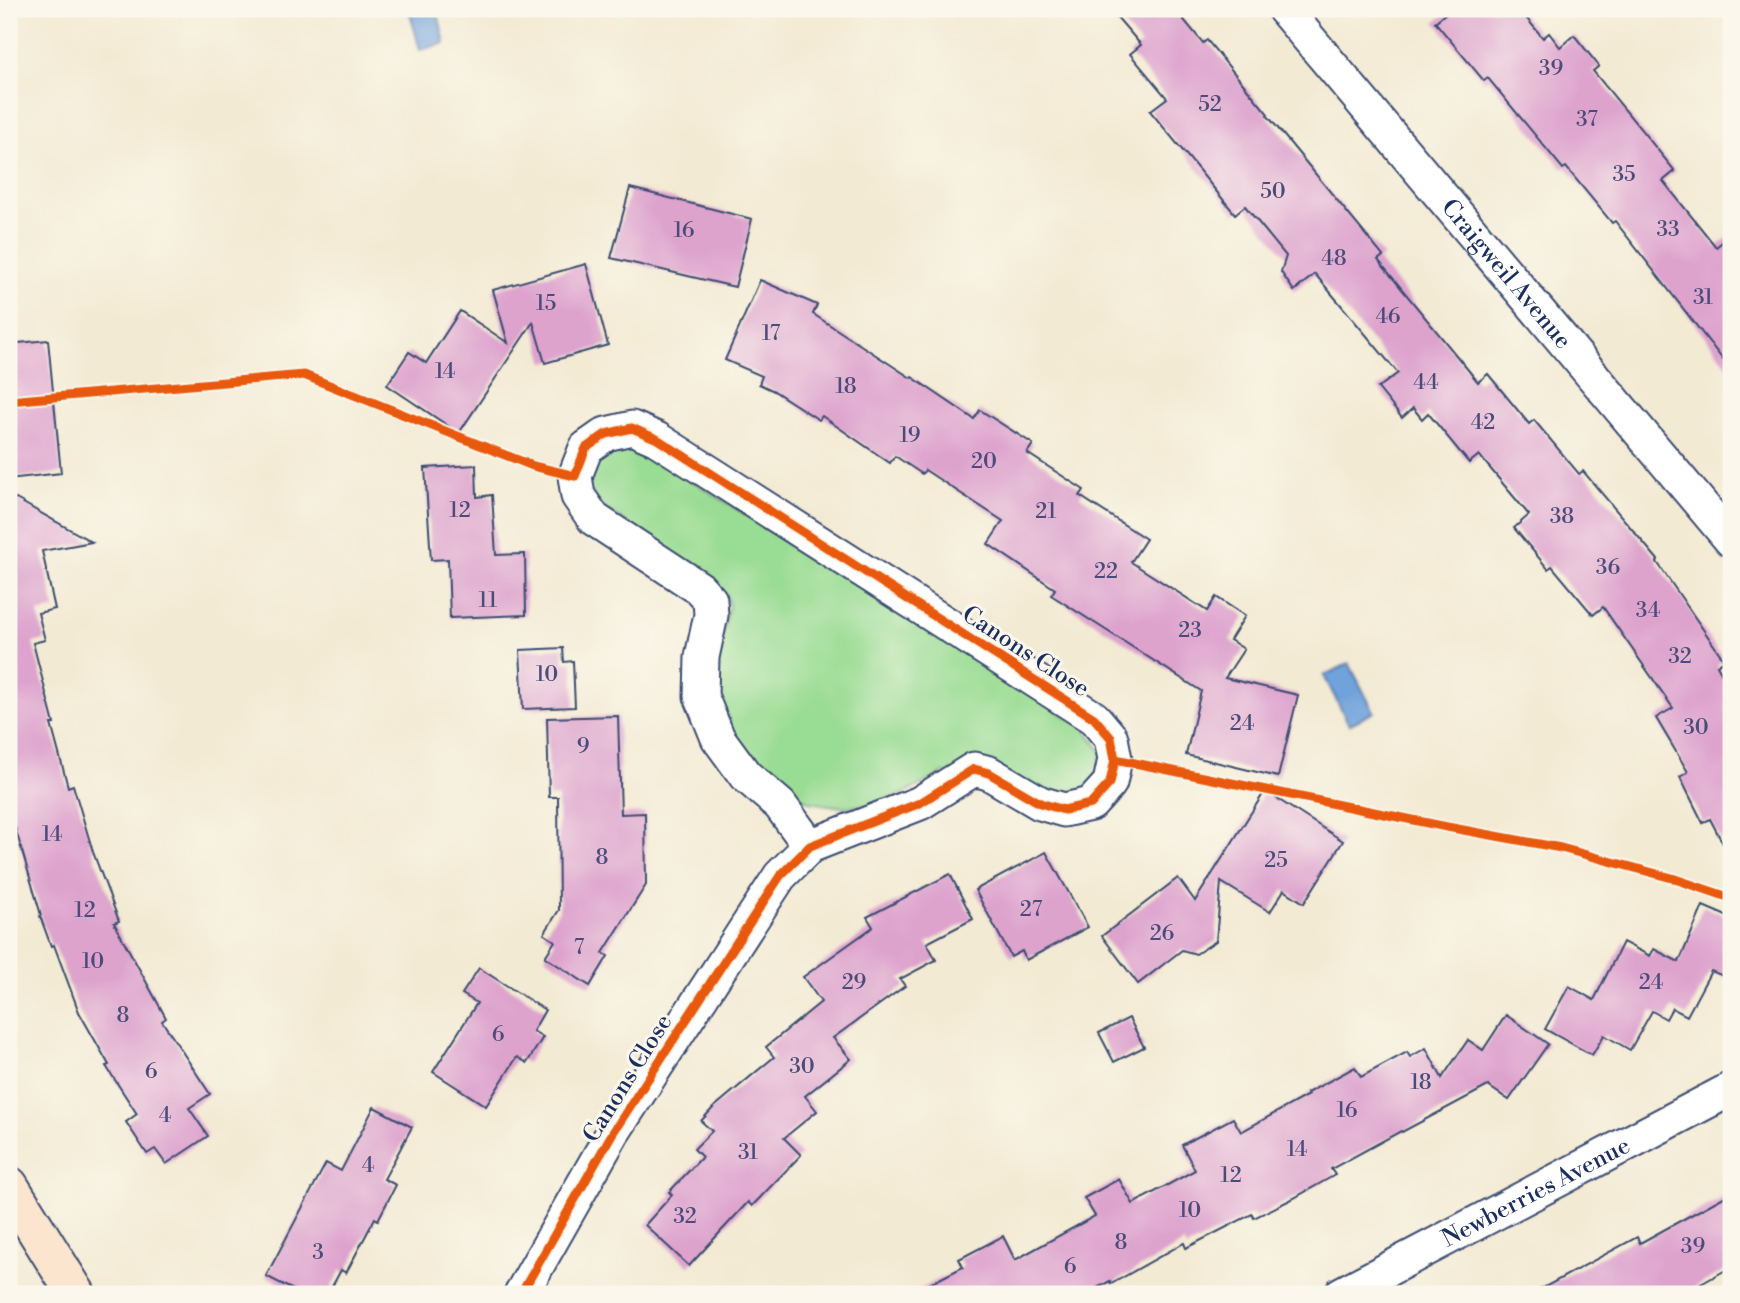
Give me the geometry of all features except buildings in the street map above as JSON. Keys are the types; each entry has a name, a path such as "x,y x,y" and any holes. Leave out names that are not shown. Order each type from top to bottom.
{"street":[{"name":"Craigweil Avenue","path":"1284,9 1731,540"},
{"name":"Canons Close","path":"521,1294 612,1134 780,876 810,846 920,803 974,769 989,773 1040,803 1064,810 1091,804 1110,783 1115,759 1111,738 1094,718 657,439 632,428 606,434 586,448 575,476 578,496 594,519 699,588 710,600 711,615 702,657 701,695 718,738 745,775 780,805 810,846"},
{"name":"Newberries Avenue","path":"1341,1294 1731,1089"},
{"path":"9,1186 76,1294"}],"green space":[{"path":"631,442 1084,728 1102,752 1093,780 1085,788 1068,795 944,773 883,804 843,807 810,802 773,783 734,737 723,711 718,684 719,651 729,606 727,596 716,584 600,505 589,489 598,455 609,448"}],"water":[{"path":"409,9 437,9 445,43 420,50"},
{"path":"1349,663 1374,712 1349,725 1324,676"}],"cycle path":[{"path":"9,401 304,375 533,466 575,476 586,448 606,434 632,428 657,439 1094,718 1111,738 1115,759 1110,783 1091,804 1064,810 1040,803 989,773 974,769 920,803 810,846 780,876 612,1134 521,1294"},
{"path":"1115,759 1561,848 1672,878 1731,898"}]}
